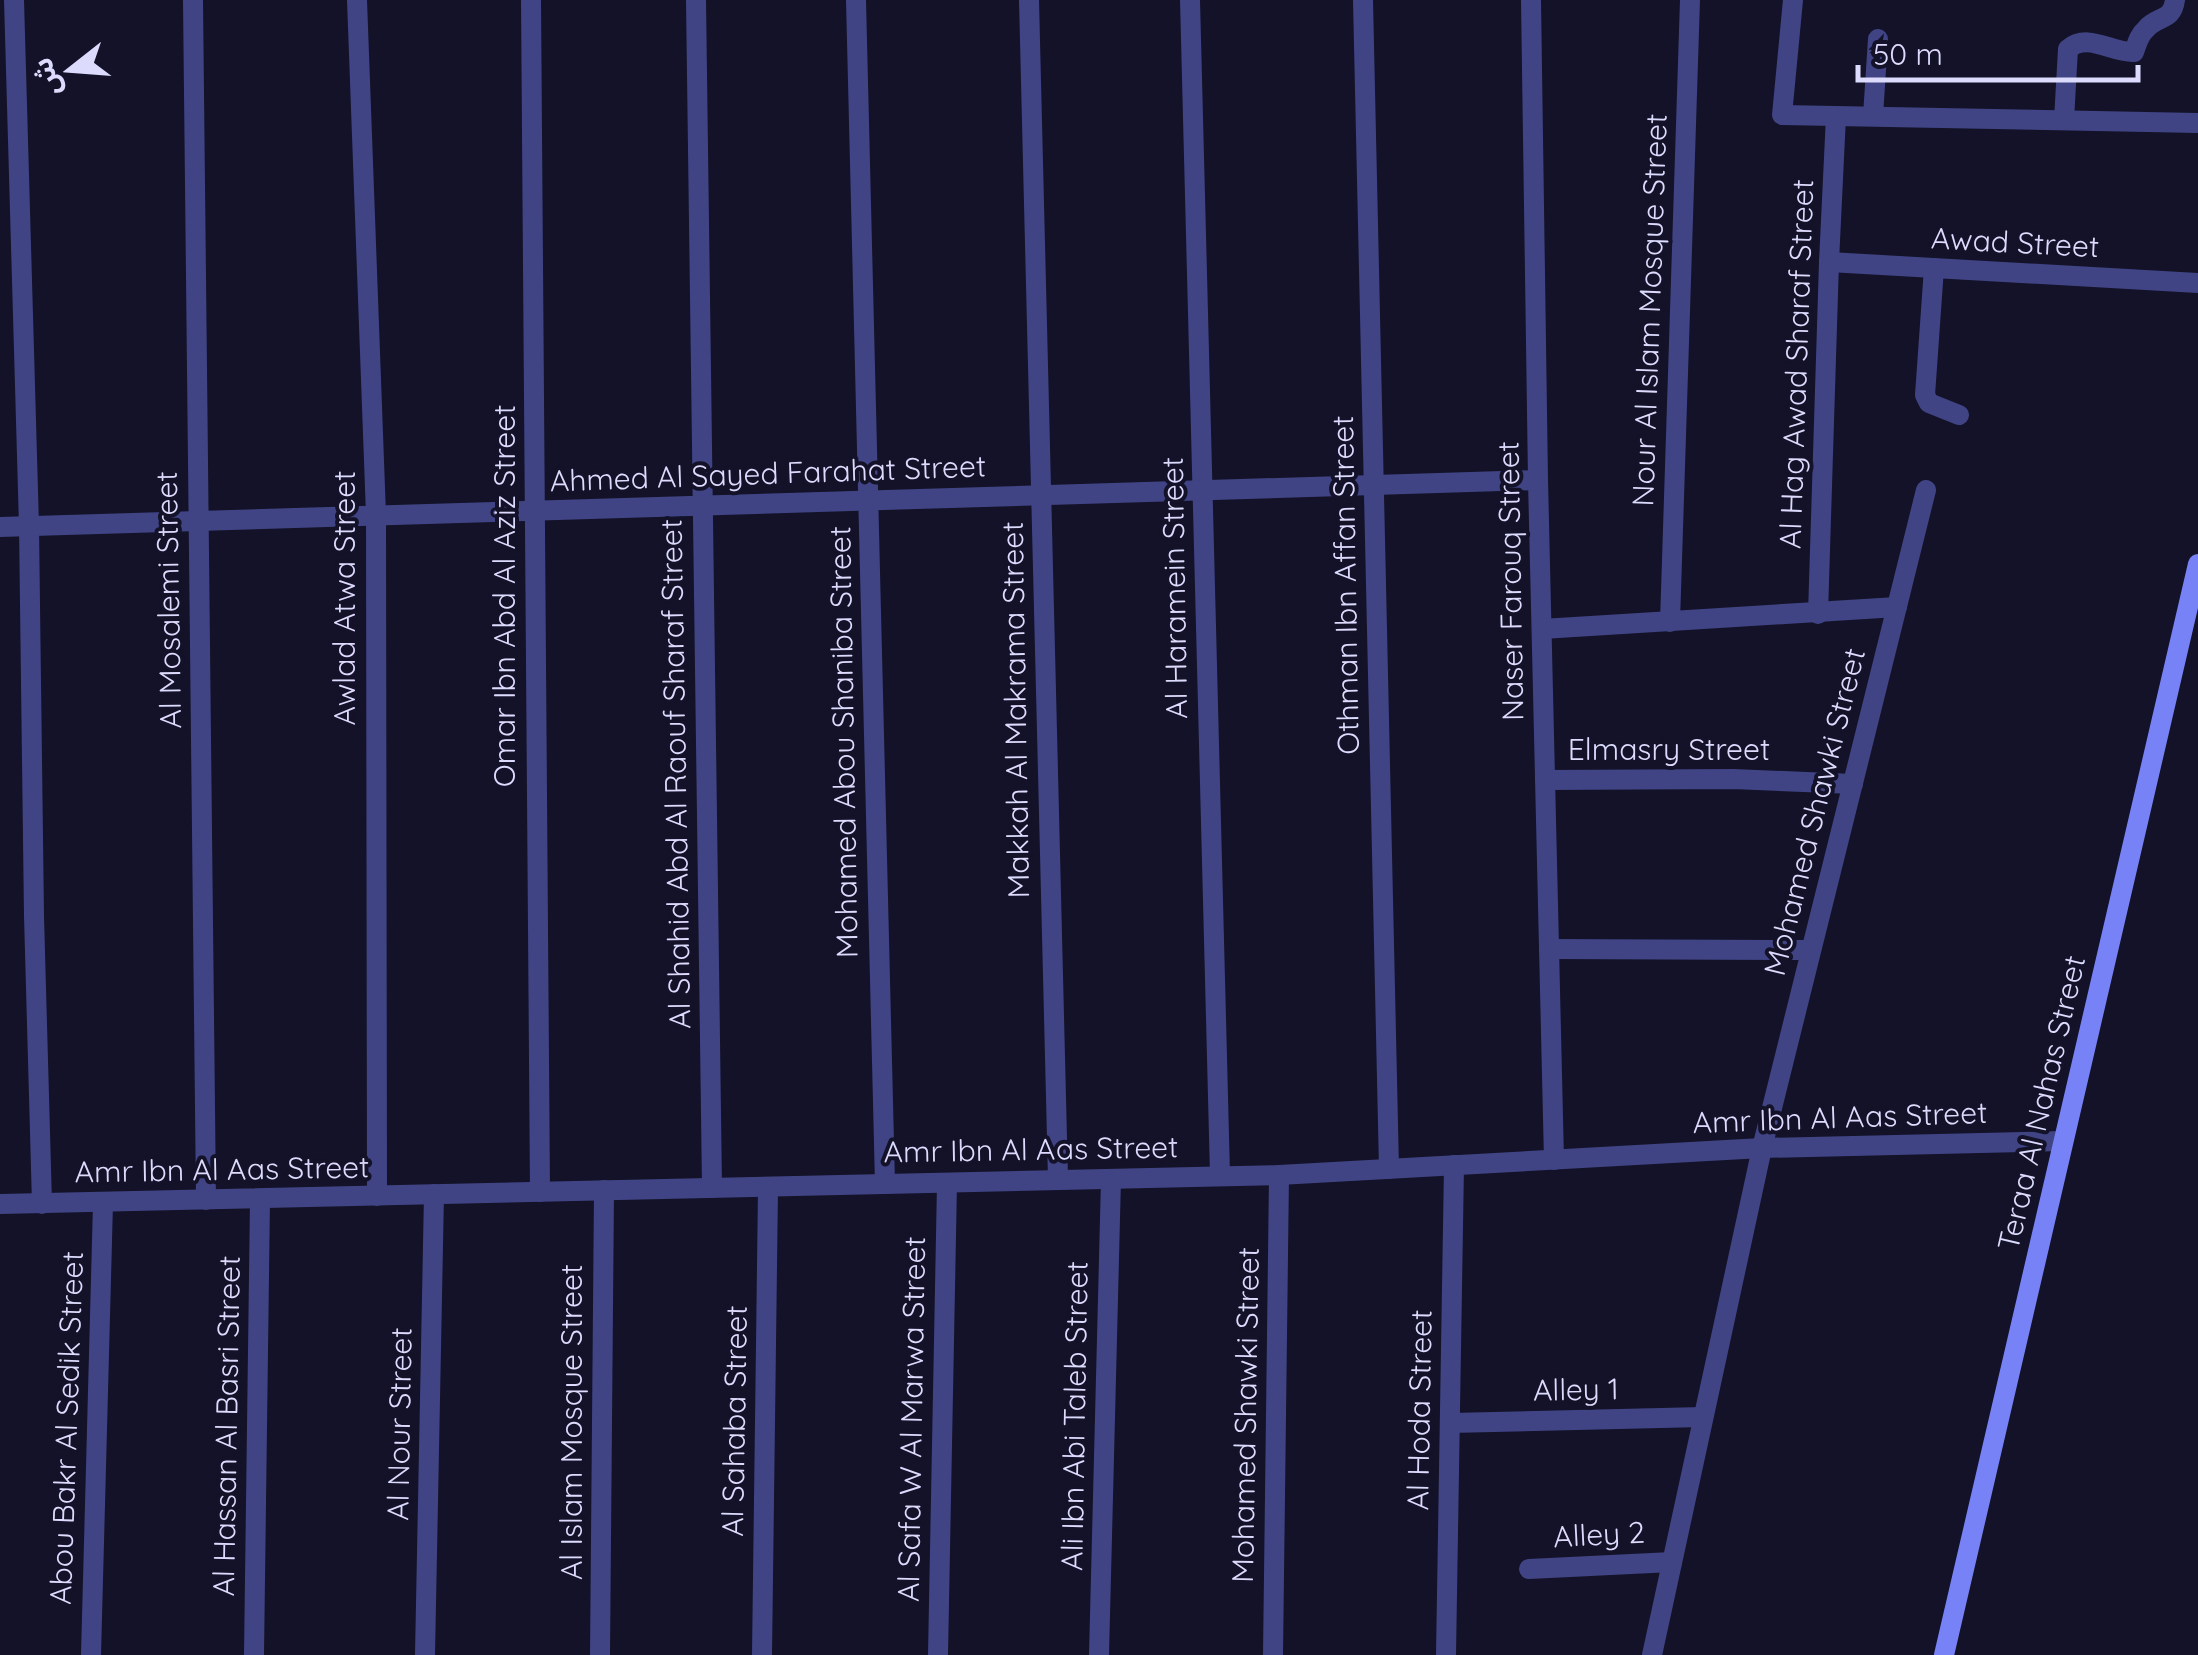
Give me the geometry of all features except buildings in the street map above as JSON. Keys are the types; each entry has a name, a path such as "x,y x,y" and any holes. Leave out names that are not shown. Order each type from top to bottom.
{"street":[{"path":"14,0 42,1204"},
{"name":"Al Mosalemi Street","path":"193,0 206,1200"},
{"name":"Awlad Atwa Street","path":"358,0 376,516 377,1196"},
{"name":"Omar Ibn Abd Al Aziz Street","path":"531,0 540,1192"},
{"name":"Al Shahid Abd Al Raouf Sharaf Street","path":"696,0 712,1188"},
{"name":"Mohamed Abou Shaniba Street","path":"856,0 885,1184"},
{"name":"Makkah Al Makrama Street","path":"1028,0 1058,1179"},
{"name":"Al Haramein Street","path":"1190,0 1220,1175"},
{"name":"Othman Ibn Affan Street","path":"1362,0 1389,1169"},
{"name":"Naser Farouq Street","path":"1531,0 1554,1160"},
{"name":"Nour Al Islam Mosque Street","path":"1670,622 1690,0"},
{"path":"1794,0 1782,115 2198,124"},
{"path":"2064,120 2068,49 2085,40 2134,52 2142,33 2174,10 2175,0"},
{"path":"1874,116 1878,39"},
{"name":"Al Hag Awad Sharaf Street","path":"1818,614 1836,116"},
{"name":"Awad Street","path":"1829,262 2198,283"},
{"path":"1934,268 1925,395 1929,404 1959,414"},
{"name":"Ahmed Al Sayed Farahat Street","path":"0,526 1538,480"},
{"name":"Mohamed Shawki Street","path":"1652,1655 1762,1148 1926,490"},
{"name":"Teraa Al Nahas Street","path":"1944,1655 2198,564"},
{"path":"1542,629 1897,608"},
{"name":"Elmasry Street","path":"1545,780 1732,779 1853,784"},
{"path":"1549,949 1810,950"},
{"name":"Amr Ibn Al Aas Street","path":"0,1204 1279,1175 1762,1148 2064,1141"},
{"name":"Al Hoda Street","path":"1446,1655 1454,1165"},
{"name":"Mohamed Shawki Street","path":"1273,1655 1279,1175"},
{"name":"Ali Ibn Abi Taleb Street","path":"1100,1655 1111,1179"},
{"name":"Al Safa W Al Marwa Street","path":"938,1655 947,1184"},
{"name":"Al Sahaba Street","path":"762,1655 768,1188"},
{"name":"Al Islam Mosque Street","path":"600,1655 604,1190"},
{"name":"Al Nour Street","path":"426,1655 434,1194"},
{"name":"Al Hassan Al Basri Street","path":"254,1655 260,1198"},
{"name":"Abou Bakr Al Sedik Street","path":"91,1655 103,1203"},
{"name":"Alley 1","path":"1450,1423 1703,1416"},
{"name":"Alley 2","path":"1529,1569 1672,1562"}]}
